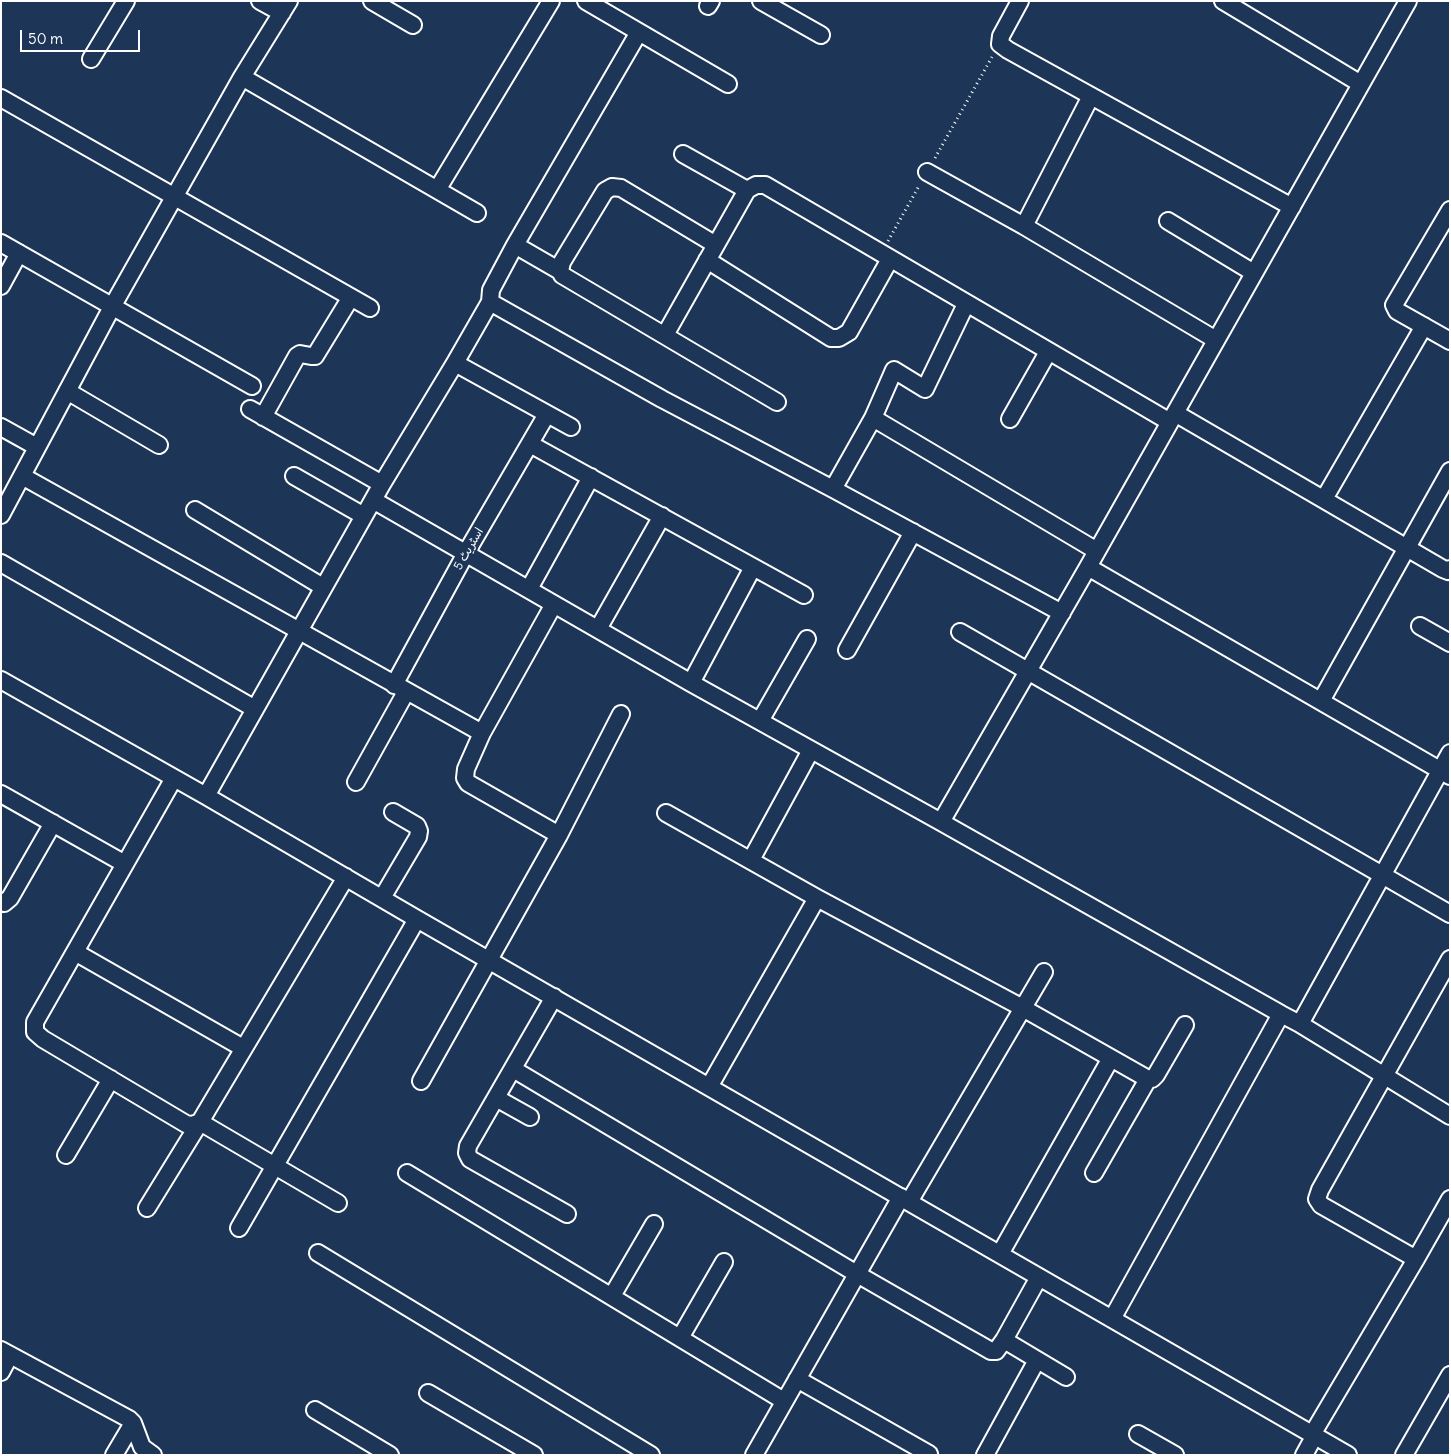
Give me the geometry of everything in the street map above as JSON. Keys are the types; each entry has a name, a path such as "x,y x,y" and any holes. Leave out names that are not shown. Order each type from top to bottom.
{"street":[{"path":"90,59 126,1"},
{"path":"1,515 112,307 242,77 286,7 260,1"},
{"path":"372,1 412,25"},
{"path":"437,190 551,1"},
{"path":"586,1 728,84"},
{"path":"761,1 820,35"},
{"path":"1020,1 1001,36 1000,44 1292,207"},
{"path":"1223,1 1361,84"},
{"path":"941,822 1173,418 1408,1"},
{"path":"206,796 382,484 490,302 491,290 515,245 639,32"},
{"path":"242,77 477,213"},
{"path":"1024,226 1091,96"},
{"path":"1,98 370,308"},
{"path":"683,154 747,190"},
{"path":"927,172 1024,226 1216,340"},
{"path":"665,335 747,190 756,185 765,185 1048,352 1324,499 1443,569 1448,571 1450,569"},
{"path":"560,271 562,262 605,191 612,187 621,188 716,245"},
{"path":"1447,220 1394,305 1396,311 1450,341"},
{"path":"1168,221 1254,273"},
{"path":"1,243 252,386"},
{"path":"515,245 560,271 562,275 777,402"},
{"path":"1,286 19,253"},
{"path":"707,260 831,338 839,338 849,332 885,257"},
{"path":"351,297 315,356 300,354 297,356 256,413 382,484"},
{"path":"490,302 662,399 834,489 1062,613"},
{"path":"834,489 872,418 894,370 924,389 966,304"},
{"path":"1324,499 1424,326"},
{"path":"1010,419 1048,352"},
{"path":"455,363 572,427"},
{"path":"67,392 158,445"},
{"name":"اسٹریٹ 5","path":"356,782 466,553 547,414"},
{"path":"872,418 1097,551"},
{"path":"1,428 37,447"},
{"path":"530,444 804,595"},
{"path":"1322,701 1450,471"},
{"path":"22,476 482,734"},
{"path":"294,476 364,516"},
{"path":"529,589 591,477"},
{"path":"373,500 691,683 1300,1024 1450,1116"},
{"path":"195,510 323,587"},
{"path":"598,629 662,516"},
{"path":"847,650 913,532"},
{"path":"1,563 255,709"},
{"path":"691,683 753,566"},
{"path":"1088,567 1445,773"},
{"path":"554,604 482,734 466,769 465,778 468,783 559,835"},
{"path":"1420,626 1450,643"},
{"path":"960,632 1450,914"},
{"path":"760,721 807,639"},
{"path":"1,680 206,796 1348,1455"},
{"path":"421,1081 559,835 621,714"},
{"path":"751,860 811,750"},
{"path":"1300,1024 1382,875 1445,773 1450,753"},
{"path":"174,778 35,1022 35,1032 43,1039 186,1124 192,1125 200,1122"},
{"path":"1,794 125,864"},
{"path":"382,898 418,837 419,831 417,826 393,812"},
{"path":"666,813 817,898 1022,1007 1148,1079 1152,1079 1156,1075 1185,1025"},
{"path":"1,902 4,903 10,898 53,823"},
{"path":"147,1208 346,877"},
{"path":"709,1086 817,898"},
{"path":"239,1228 417,919"},
{"path":"75,952 243,1048"},
{"path":"1416,1259 1321,1206 1317,1199 1320,1190 1450,959"},
{"path":"754,1455 857,1274 905,1200 1044,972"},
{"path":"554,997 468,1146 467,1153 470,1159 567,1214"},
{"path":"1112,1319 1281,1014"},
{"path":"1000,1254 1111,1058"},
{"path":"513,1069 857,1274 992,1351 996,1351 1004,1340 1039,1277"},
{"path":"66,1155 110,1079"},
{"path":"1094,1173 1148,1079"},
{"path":"496,1098 530,1116"},
{"path":"200,1122 338,1203"},
{"path":"407,1173 784,1401"},
{"path":"1304,1455 1314,1434 1450,1199"},
{"path":"612,1296 654,1224"},
{"path":"318,1253 644,1453"},
{"path":"680,1338 724,1262"},
{"path":"1004,1340 1066,1377"},
{"path":"1,1372 6,1352 129,1419 133,1423 142,1447 153,1455"},
{"path":"985,1455 1037,1360"},
{"path":"1404,1455 1450,1375"},
{"path":"797,1379 929,1454"},
{"path":"428,1392 534,1455"},
{"path":"315,1410 390,1455"},
{"path":"114,1455 133,1423"},
{"path":"1138,1434 1175,1455"}],"path":[{"path":"885,257 927,172 1000,44"}]}
